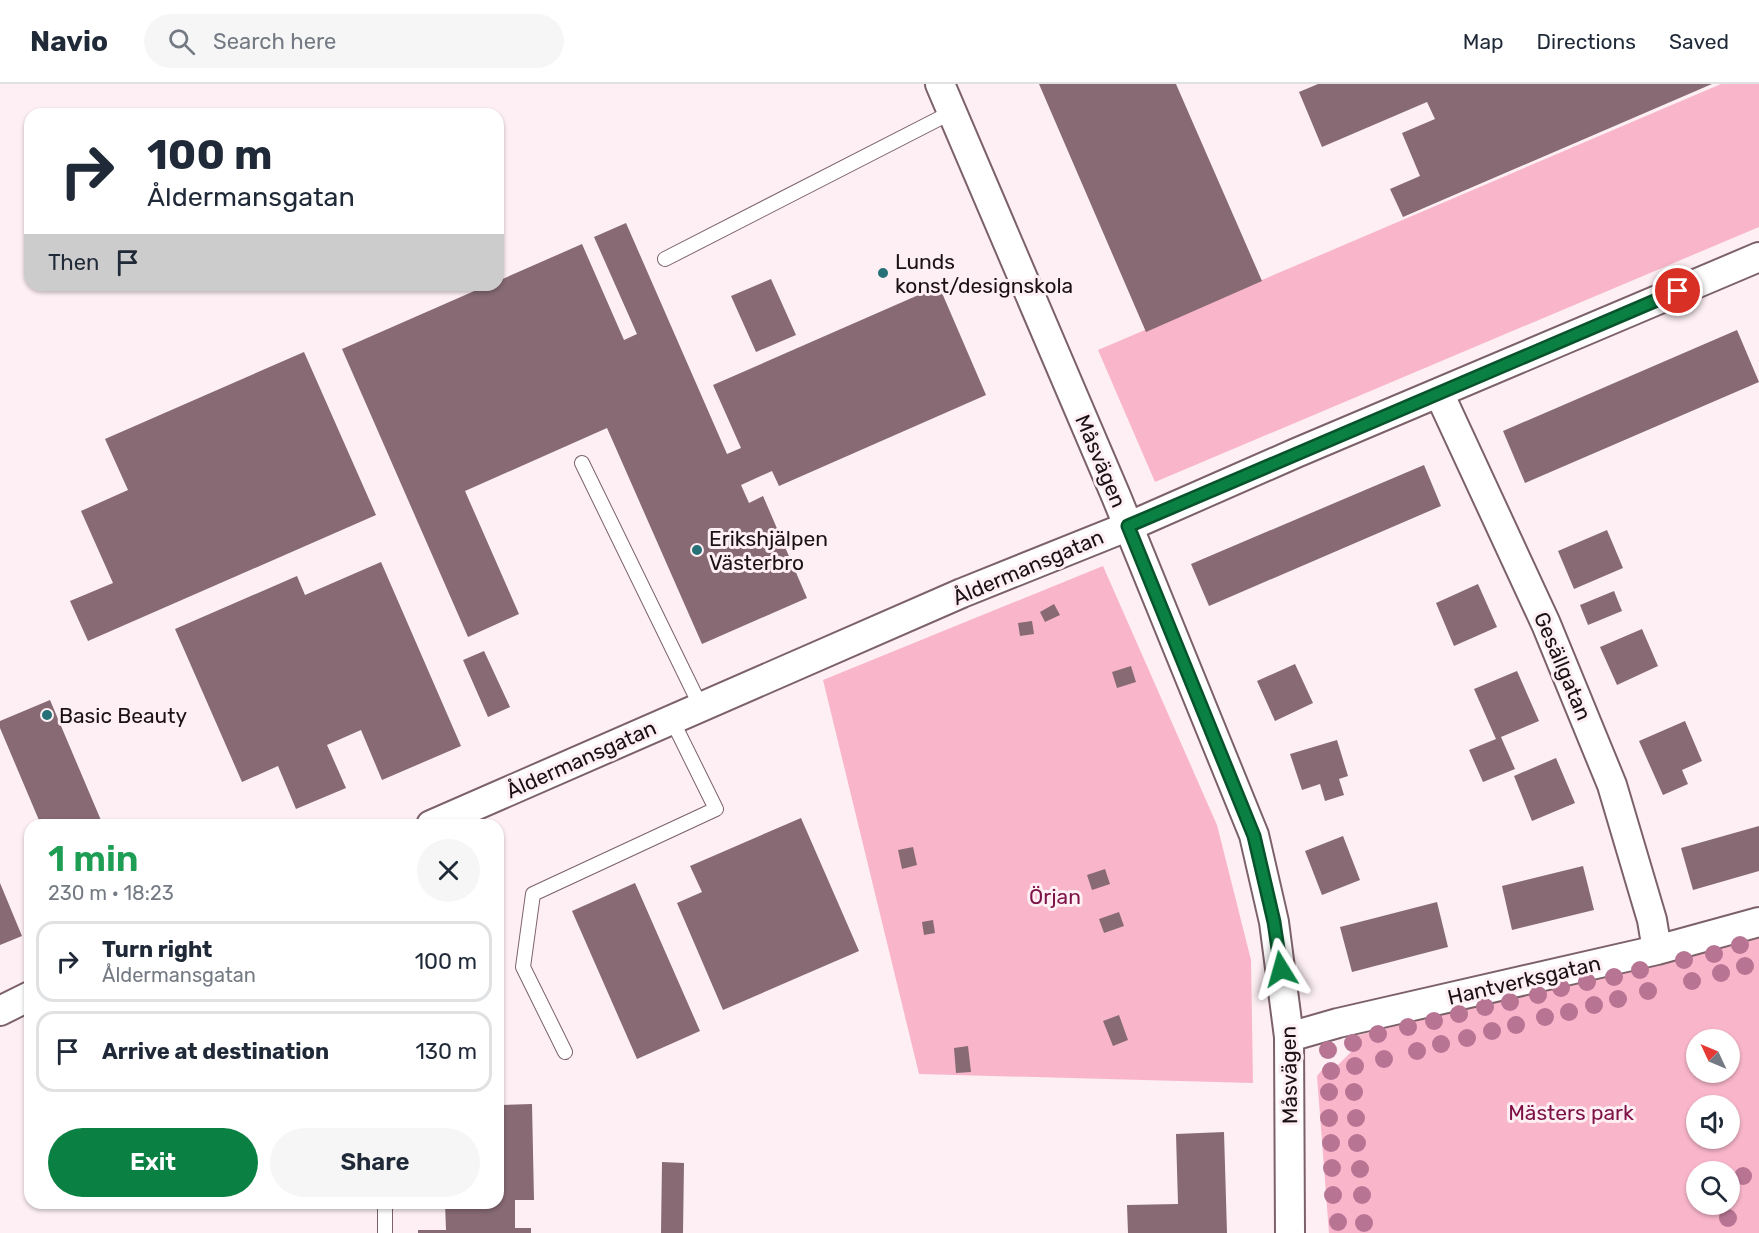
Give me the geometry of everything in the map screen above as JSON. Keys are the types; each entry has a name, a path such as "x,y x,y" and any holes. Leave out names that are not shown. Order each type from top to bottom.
{"street":[{"name":"Måsvägen","path":"940,84 1128,526 1254,836 1274,922 1289,1037 1290,1233"},
{"name":"Åldermansgatan","path":"444,819 962,593 1128,526 1759,257"},
{"name":"Gesällgatan","path":"1439,393 1546,624 1612,785 1652,920 1657,950"},
{"name":"Hantverksgatan","path":"1289,1037 1338,1023 1657,950 1759,922"},
{"path":"0,1011 24,999"}],"lane":[{"path":"665,259 952,112"},
{"path":"582,463 702,707"},
{"path":"565,1052 524,967 533,894 716,809 672,720"},
{"path":"385,1209 385,1233"}],"green space":[{"path":"1721,84 1759,84 1759,227 1155,482 1098,350"},
{"name":"Örjan","path":"1103,566 1217,825 1251,960 1253,1083 919,1074 823,680"},
{"name":"Mästers park","path":"1759,934 1759,1233 1329,1233 1317,1076 1322,1070 1336,1067 1352,1051 1351,1037"}],"building":[{"path":"1039,84 1176,84 1262,281 1146,332"},
{"path":"1318,84 1712,84 1403,217 1390,189 1420,176 1402,133 1435,119 1427,102 1322,147 1299,92"},
{"path":"626,223 727,454 741,448 713,385 939,286 986,395 779,486 772,471 741,485 749,503 763,496 807,598 702,644 607,428 465,491 519,614 468,637 342,349 474,291 504,291 504,278 582,244 624,340 637,334 594,237"},
{"path":"771,279 796,335 756,352 731,296"},
{"path":"1737,330 1759,382 1525,483 1503,431"},
{"path":"304,352 376,515 88,641 70,601 113,583 81,511 128,490 105,439"},
{"path":"1424,465 1441,506 1209,606 1191,564"},
{"path":"1607,530 1623,568 1574,589 1558,551"},
{"path":"381,562 461,746 382,780 361,730 327,745 346,788 296,809 278,766 242,782 175,629 297,576 305,595"},
{"path":"1478,584 1497,627 1454,646 1436,603"},
{"path":"1614,591 1622,611 1588,625 1580,605"},
{"path":"1054,604 1060,615 1045,622 1040,612"},
{"path":"1032,621 1034,634 1020,636 1018,623"},
{"path":"1642,629 1658,666 1617,685 1600,647"},
{"path":"484,651 510,707 488,717 463,660"},
{"path":"1295,664 1313,703 1275,721 1257,681"},
{"path":"1131,666 1136,682 1117,688 1112,672"},
{"path":"1517,671 1539,721 1501,737 1515,769 1483,782 1469,750 1496,739 1474,689"},
{"path":"50,700 100,819 38,819 0,728 0,721"},
{"path":"1685,721 1702,761 1682,770 1688,784 1663,795 1639,741"},
{"path":"1337,740 1348,776 1339,779 1344,795 1325,801 1320,784 1302,790 1290,754"},
{"path":"1556,758 1575,803 1532,821 1514,776"},
{"path":"801,818 859,951 723,1010 677,903 702,892 690,866"},
{"path":"1759,826 1759,871 1693,890 1681,848"},
{"path":"1343,836 1360,880 1322,895 1305,851"},
{"path":"913,847 917,865 902,869 898,850"},
{"path":"1583,866 1594,910 1512,930 1502,886"},
{"path":"1105,869 1110,884 1092,890 1087,875"},
{"path":"0,883 22,936 0,945"},
{"path":"635,883 700,1031 637,1059 572,911"},
{"path":"1437,902 1448,947 1352,972 1340,927"},
{"path":"1119,912 1124,926 1104,933 1099,919"},
{"path":"933,920 935,933 924,935 922,922"},
{"path":"1119,1015 1128,1040 1113,1046 1103,1021"},
{"path":"968,1046 971,1072 956,1073 954,1048"},
{"path":"532,1104 534,1200 515,1200 515,1228 531,1228 531,1233 418,1233 418,1230 446,1230 445,1209 504,1209 504,1105"},
{"path":"1224,1132 1227,1233 1128,1233 1127,1205 1178,1204 1176,1134"},
{"path":"662,1162 684,1163 683,1233 661,1233"}],"place":[{"name":"Lunds konst/designskola","path":"883,273"},
{"name":"Erikshjälpen Västerbro","path":"697,550"},
{"name":"Basic Beauty","path":"47,715"}],"route":[{"path":"1281,969 1274,922 1254,836 1128,526 1678,291"}]}
